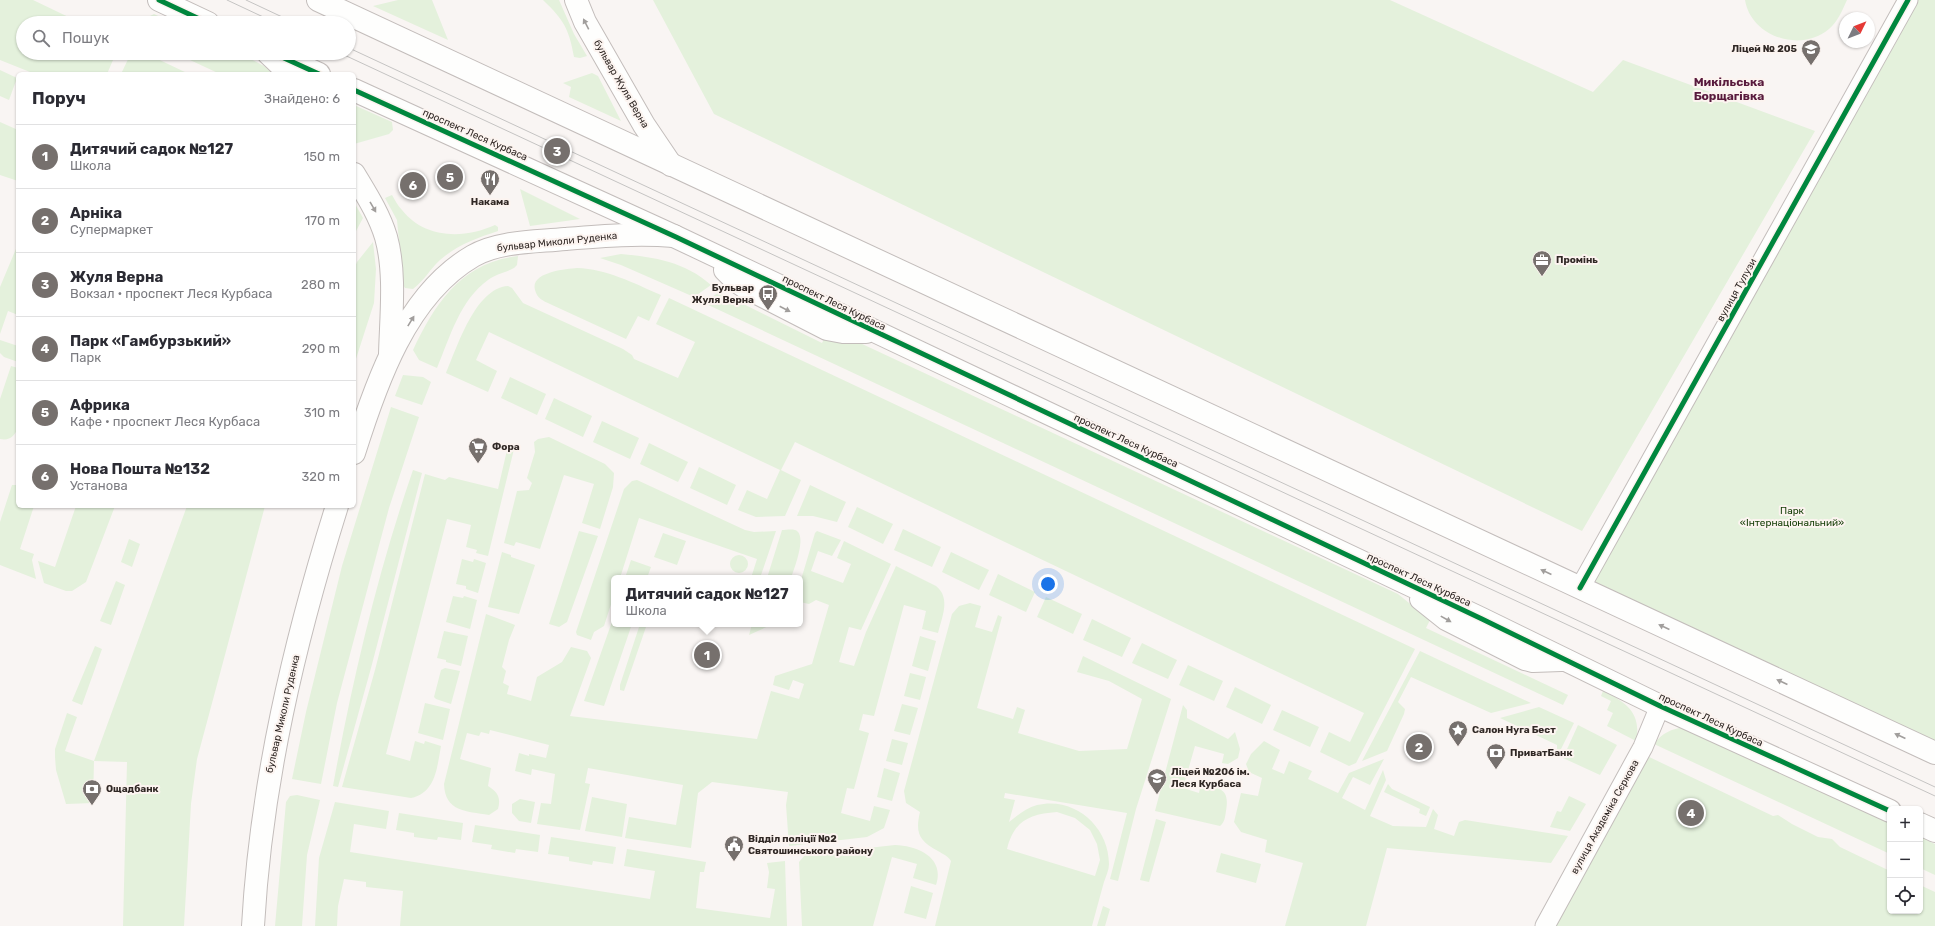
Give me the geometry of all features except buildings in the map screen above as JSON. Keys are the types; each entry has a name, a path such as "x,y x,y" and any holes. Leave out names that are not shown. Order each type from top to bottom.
{"main road":[{"path":"159,0 193,16"},
{"path":"318,0 352,16"},
{"name":"бульвар Жуля Верна","path":"576,0 585,22 644,125 671,165"},
{"path":"356,18 1935,753"},
{"path":"275,60 288,72"},
{"path":"288,60 315,72"},
{"name":"проспект Леся Курбаса","path":"356,91 710,253 736,281 827,330 843,332 868,332 880,335 1394,578 1446,619 1525,659 1533,661 1561,660 1577,666 1660,706 1887,810"},
{"name":"бульвар Миколи Руденка","path":"356,177 377,213 386,238 391,267 390,354"},
{"name":"бульвар Миколи Руденка","path":"356,448 390,354 434,288 451,272 474,255 498,247 620,234 676,237"},
{"name":"бульвар Миколи Руденка","path":"253,926 256,872 268,783 284,705 321,559 336,508"},
{"path":"1923,825 1935,831"}],"street":[{"name":"вулиця Тулузи","path":"1580,588 1908,0"},
{"name":"вулиця Академіка Сєркова","path":"1545,926 1643,747 1660,706"}],"green space":[{"path":"0,0 33,0 66,16 16,16 16,60 113,60 108,72 30,72 0,60"},
{"path":"398,0 432,0 448,40 373,6"},
{"path":"543,0 559,0 574,34 587,56 580,58 574,57 568,32 561,19"},
{"path":"653,0 1390,0 1593,92 1623,60 1815,131 1582,531 714,114"},
{"path":"1745,0 1847,0 1841,12 1839,12 1837,19 1829,29 1818,36 1805,40 1792,40 1767,32 1757,24 1749,13"},
{"name":"Парк «Інтернаціональний»","path":"1916,0 1935,0 1935,743 1591,582 1898,39"},
{"path":"128,60 160,60 185,72 122,72"},
{"path":"190,60 252,60 264,66 271,72 216,72"},
{"path":"0,70 16,78 16,81 9,100 0,96"},
{"path":"592,73 598,76 621,121 569,97 571,87 563,83"},
{"path":"356,106 392,122 393,130 389,134 356,143"},
{"path":"0,122 16,129 16,180 0,175"},
{"path":"520,189 580,219 530,226"},
{"path":"392,195 399,207 411,220 422,227 433,231 446,234 471,233 495,225 498,227 498,231 475,239 453,250 440,260 413,289 405,288 400,280 401,262 397,220 385,198"},
{"path":"356,206 363,218 356,231"},
{"path":"373,242 376,269 374,303 356,359 356,264"},
{"path":"16,249 16,314 8,311 0,334 0,287"},
{"path":"621,254 669,262 691,271 711,285 694,297 621,265 600,258"},
{"path":"518,256 517,265 514,268 488,280 478,288 470,298 463,308 451,332 437,368 419,360 413,350 431,316 441,301 453,288 466,276 481,267 498,260"},
{"path":"577,268 609,274 630,281 661,295 649,321 638,316 626,339 545,302 537,295 535,284 543,275"},
{"path":"508,286 512,288 523,303 623,349 632,355 634,359 678,378 695,342 656,324 669,298 1415,649 1356,763 1349,766 1320,752 1329,732 1350,742 1364,713 795,442 781,470 801,480 785,516 756,517 738,510 747,490 767,499 780,470 489,332 476,360 497,371 488,392 446,373 462,335 477,308 486,297 496,289"},
{"path":"719,292 822,343 826,336 860,343 1398,594 1430,620 1426,628 1568,695 1563,705 704,303"},
{"path":"0,340 16,345 16,361 4,357 0,353"},
{"path":"11,366 16,367 16,431 12,437 7,439 0,439 0,399"},
{"path":"403,375 423,377 431,382 422,405 395,396"},
{"path":"510,377 546,394 537,415 501,398"},
{"path":"554,398 592,416 583,437 545,419"},
{"path":"391,407 419,417 389,508 337,703 321,784 292,779 306,712 342,566"},
{"path":"602,421 639,438 630,459 593,442"},
{"path":"549,437 605,464 614,473 613,487 600,529 582,523 594,484 564,475 540,549 516,542 514,546 504,543 517,491 529,490 532,483 527,478 535,452 534,442 538,439"},
{"path":"649,443 688,462 678,482 640,464"},
{"path":"515,445 488,556 476,553 477,550 466,547 471,525 447,519 386,754 410,761 415,741 424,744 425,741 441,746 434,778 426,791 411,798 342,787 375,670 425,474 445,480 449,477 498,489 507,450"},
{"path":"699,467 736,485 727,505 690,488"},
{"path":"413,470 422,473 338,787 333,786 340,746 367,626 388,547"},
{"path":"637,480 745,530 754,532 776,531 761,575 752,575 757,559 639,518 621,575 611,575 611,604 604,626 594,632 591,640 577,635 576,632 624,489 632,481"},
{"path":"12,485 16,485 16,508 33,508 20,549 34,554 32,560 36,579 0,565 0,522"},
{"path":"810,485 846,502 837,522 813,516 797,516"},
{"path":"857,507 893,524 883,544 848,527"},
{"path":"75,508 114,508 86,582 72,591 66,591 44,583 38,561 55,567"},
{"path":"186,508 264,508 197,759 191,804 184,926 123,926 127,762 94,761"},
{"path":"903,529 941,547 932,567 894,550"},
{"path":"782,530 795,530 799,533 800,545 792,575 768,575"},
{"path":"579,531 598,536 567,622 559,627 549,624"},
{"path":"817,531 841,540 832,556 818,551 811,571 843,583 851,564 837,558 844,541 891,564 861,630 849,627 839,662 854,666 866,632 896,566 936,586 941,591 943,596 944,608 938,633 922,629 926,611 904,605 874,716 863,714 859,730 869,733 854,789 847,788 841,813 870,821 874,806 890,810 884,828 867,837 789,846 786,805 788,792 712,782 698,793 691,848 625,838 629,817 676,825 683,785 588,768 585,783 590,784 580,830 537,824 541,803 551,804 555,774 532,769 531,775 515,771 519,753 546,758 549,745 490,730 489,734 481,732 479,736 467,733 460,759 491,768 488,786 499,798 498,809 489,815 465,811 453,805 448,800 445,793 444,784 486,614 515,625 509,640 502,667 506,671 503,683 509,686 507,694 531,701 537,677 562,662 571,647 587,651 591,658 570,716 757,739 771,691 799,699 804,684 793,680 789,690 773,685 775,676 812,664 829,605 816,600 809,604 803,603 802,575 815,533"},
{"path":"663,533 686,541 677,565 654,557"},
{"path":"129,539 140,544 132,567 121,562"},
{"path":"502,552 511,555 511,557 535,565 519,614 488,607"},
{"path":"951,552 989,570 979,590 942,572"},
{"path":"735,555 743,555 748,560 746,571 743,573 735,573 730,568 730,560"},
{"path":"462,559 473,562 474,559 486,563 478,593 466,589 466,586 456,584"},
{"path":"631,560 651,567 648,575 626,575"},
{"path":"998,574 1035,592 1026,612 989,595"},
{"path":"116,581 125,585 111,625 100,621"},
{"path":"453,596 463,598 464,596 477,600 470,629 446,622"},
{"path":"1046,597 1082,614 1073,634 1037,617"},
{"path":"970,603 981,606 975,627 992,632 998,615 1002,617 977,708 1013,719 1017,707 1025,710 1018,733 1079,751 1127,749 1142,699 1109,681 1077,672 1083,656 1171,699 1136,809 1118,881 1110,879 1127,813 1005,793 1004,798 1015,800 1009,822 1029,808 1051,803 1064,805 1076,810 1087,817 1096,827 1103,838 1109,864 1092,926 935,926 951,861 947,856 926,844 920,836 918,826 920,812 906,803 904,791 952,614 959,606","holes":["1057,812 1075,818 1090,830 1097,844 1100,860 1095,876 1007,849 1014,832 1024,821 1031,817"]},
{"path":"1092,619 1131,638 1122,657 1083,640"},
{"path":"611,624 611,627 631,627 604,706 584,701"},
{"path":"639,627 646,627 624,691 620,690 620,685"},
{"path":"751,627 766,627 749,635"},
{"path":"444,631 468,636 461,666 437,658"},
{"path":"920,636 936,641 928,671 912,666"},
{"path":"1142,643 1177,660 1168,679 1132,663"},
{"path":"95,646 102,649 82,705 72,701"},
{"path":"1420,651 1531,703 1491,713 1411,677 1398,702 1405,709 1404,714 1387,751 1362,761"},
{"path":"1188,665 1223,681 1214,701 1179,685"},
{"path":"445,668 460,671 451,704 434,697 441,670"},
{"path":"910,673 926,677 920,700 904,696"},
{"path":"1235,687 1271,705 1262,724 1226,707"},
{"path":"1603,691 1625,704 1634,716 1637,723 1636,741 1607,726 1613,713 1607,710 1611,701 1601,696"},
{"path":"425,703 450,709 443,740 418,733"},
{"path":"902,704 918,708 910,735 894,731"},
{"path":"1183,705 1187,710 1187,718 1228,739 1235,732 1240,749 1238,758 1228,764 1222,763 1224,754 1195,746 1183,788 1199,793 1201,783 1218,788 1225,794 1227,803 1223,823 1220,826 1155,811"},
{"path":"1539,707 1574,723 1558,755 1557,745 1500,718"},
{"path":"1282,710 1319,727 1310,747 1273,730"},
{"path":"67,713 77,717 65,751 94,761 93,803 66,804 56,770 55,749"},
{"path":"1578,725 1617,745 1600,775 1563,758"},
{"path":"1685,727 1887,822 1887,853 1654,744 1667,732"},
{"path":"892,739 908,743 902,765 886,761"},
{"path":"1264,741 1280,750 1272,769 1284,774 1289,761 1312,771 1308,779 1338,793 1349,773 1384,759 1370,785 1353,777 1342,798 1365,810 1383,770 1386,780 1370,816 1393,826 1426,827 1433,809 1438,815 1434,829 1454,836 1459,822 1465,820 1568,836 1551,863 1387,848 1366,926 1285,926 1303,863 1265,852 1267,840 1241,832 1234,822 1241,793 1258,796 1262,778 1249,772 1246,764 1251,754"},
{"path":"1645,755 1773,816 1778,815 1818,837 1832,839 1840,847 1887,870 1887,914 1923,914 1923,886 1935,892 1935,926 1552,926"},
{"path":"884,768 900,773 892,801 877,797"},
{"path":"1388,784 1392,789 1430,807 1426,816 1419,813 1420,809 1384,792"},
{"path":"297,795 320,800 307,855 302,926 275,926 286,802 290,796"},
{"path":"1569,796 1586,804 1570,831 1550,827 1557,811 1561,812"},
{"path":"592,797 627,804 622,837 585,831"},
{"path":"520,799 535,802 531,823 519,821 512,813 512,804"},
{"path":"335,802 389,811 386,829 354,824 350,852 650,899 655,871 624,866 627,849 706,862 704,872 700,872 696,908 770,918 775,889 767,888 769,872 767,863 785,861 787,926 400,926 403,891 366,887 366,882 344,879 338,906 337,926 315,926 319,858"},
{"path":"399,813 463,823 461,840 438,837 437,840 414,837 414,833 396,830"},
{"path":"1156,819 1166,822 1149,882 1140,880"},
{"path":"475,825 540,835 538,852 516,849 515,853 491,849 492,845 472,842"},
{"path":"551,837 616,847 613,864 593,861 592,865 569,861 569,857 548,854"},
{"path":"1923,838 1935,844 1935,875 1923,869"},
{"path":"895,845 913,848 928,855 937,868 938,876 936,885 913,878 917,864 892,857 873,926 802,926 799,862 805,855"},
{"path":"1221,853 1261,864 1256,883 1216,872"},
{"path":"911,886 933,893 926,919 904,913"},
{"path":"1103,906 1110,909 1105,926 1097,926"}],"tram line":[{"path":"227,0 261,16"},
{"path":"246,0 280,16"},
{"path":"356,51 1935,787"},
{"path":"355,60 1935,796"}],"cycle path":[{"path":"159,0 193,16"},
{"path":"1580,588 1908,0"},
{"path":"288,60 315,72"},
{"path":"356,91 676,237 1482,619 1660,706 1887,810"}],"place":[{"name":"Ліцей № 205","path":"1811,66"},
{"name":"Жуля Верна","path":"557,151"},
{"name":"Африка","path":"450,177"},
{"name":"Нова Пошта №132","path":"413,185"},
{"name":"Накама","path":"490,196"},
{"name":"Промінь","path":"1542,277"},
{"name":"Бульвар Жуля Верна","path":"768,311"},
{"name":"Фора","path":"478,464"},
{"name":"Дитячий садок №127","path":"707,655"},
{"name":"Арніка","path":"1419,747"},
{"name":"Салон Нуга Бест","path":"1458,747"},
{"name":"ПриватБанк","path":"1496,770"},
{"name":"Ліцей №206 ім. Леся Курбаса","path":"1157,795"},
{"name":"Ощадбанк","path":"92,806"},
{"name":"Парк «Гамбурзький»","path":"1691,813"},
{"name":"Відділ поліції №2 Святошинського району","path":"734,862"}],"district":[{"name":"Микільська Борщагівка","path":"1729,89"}]}
